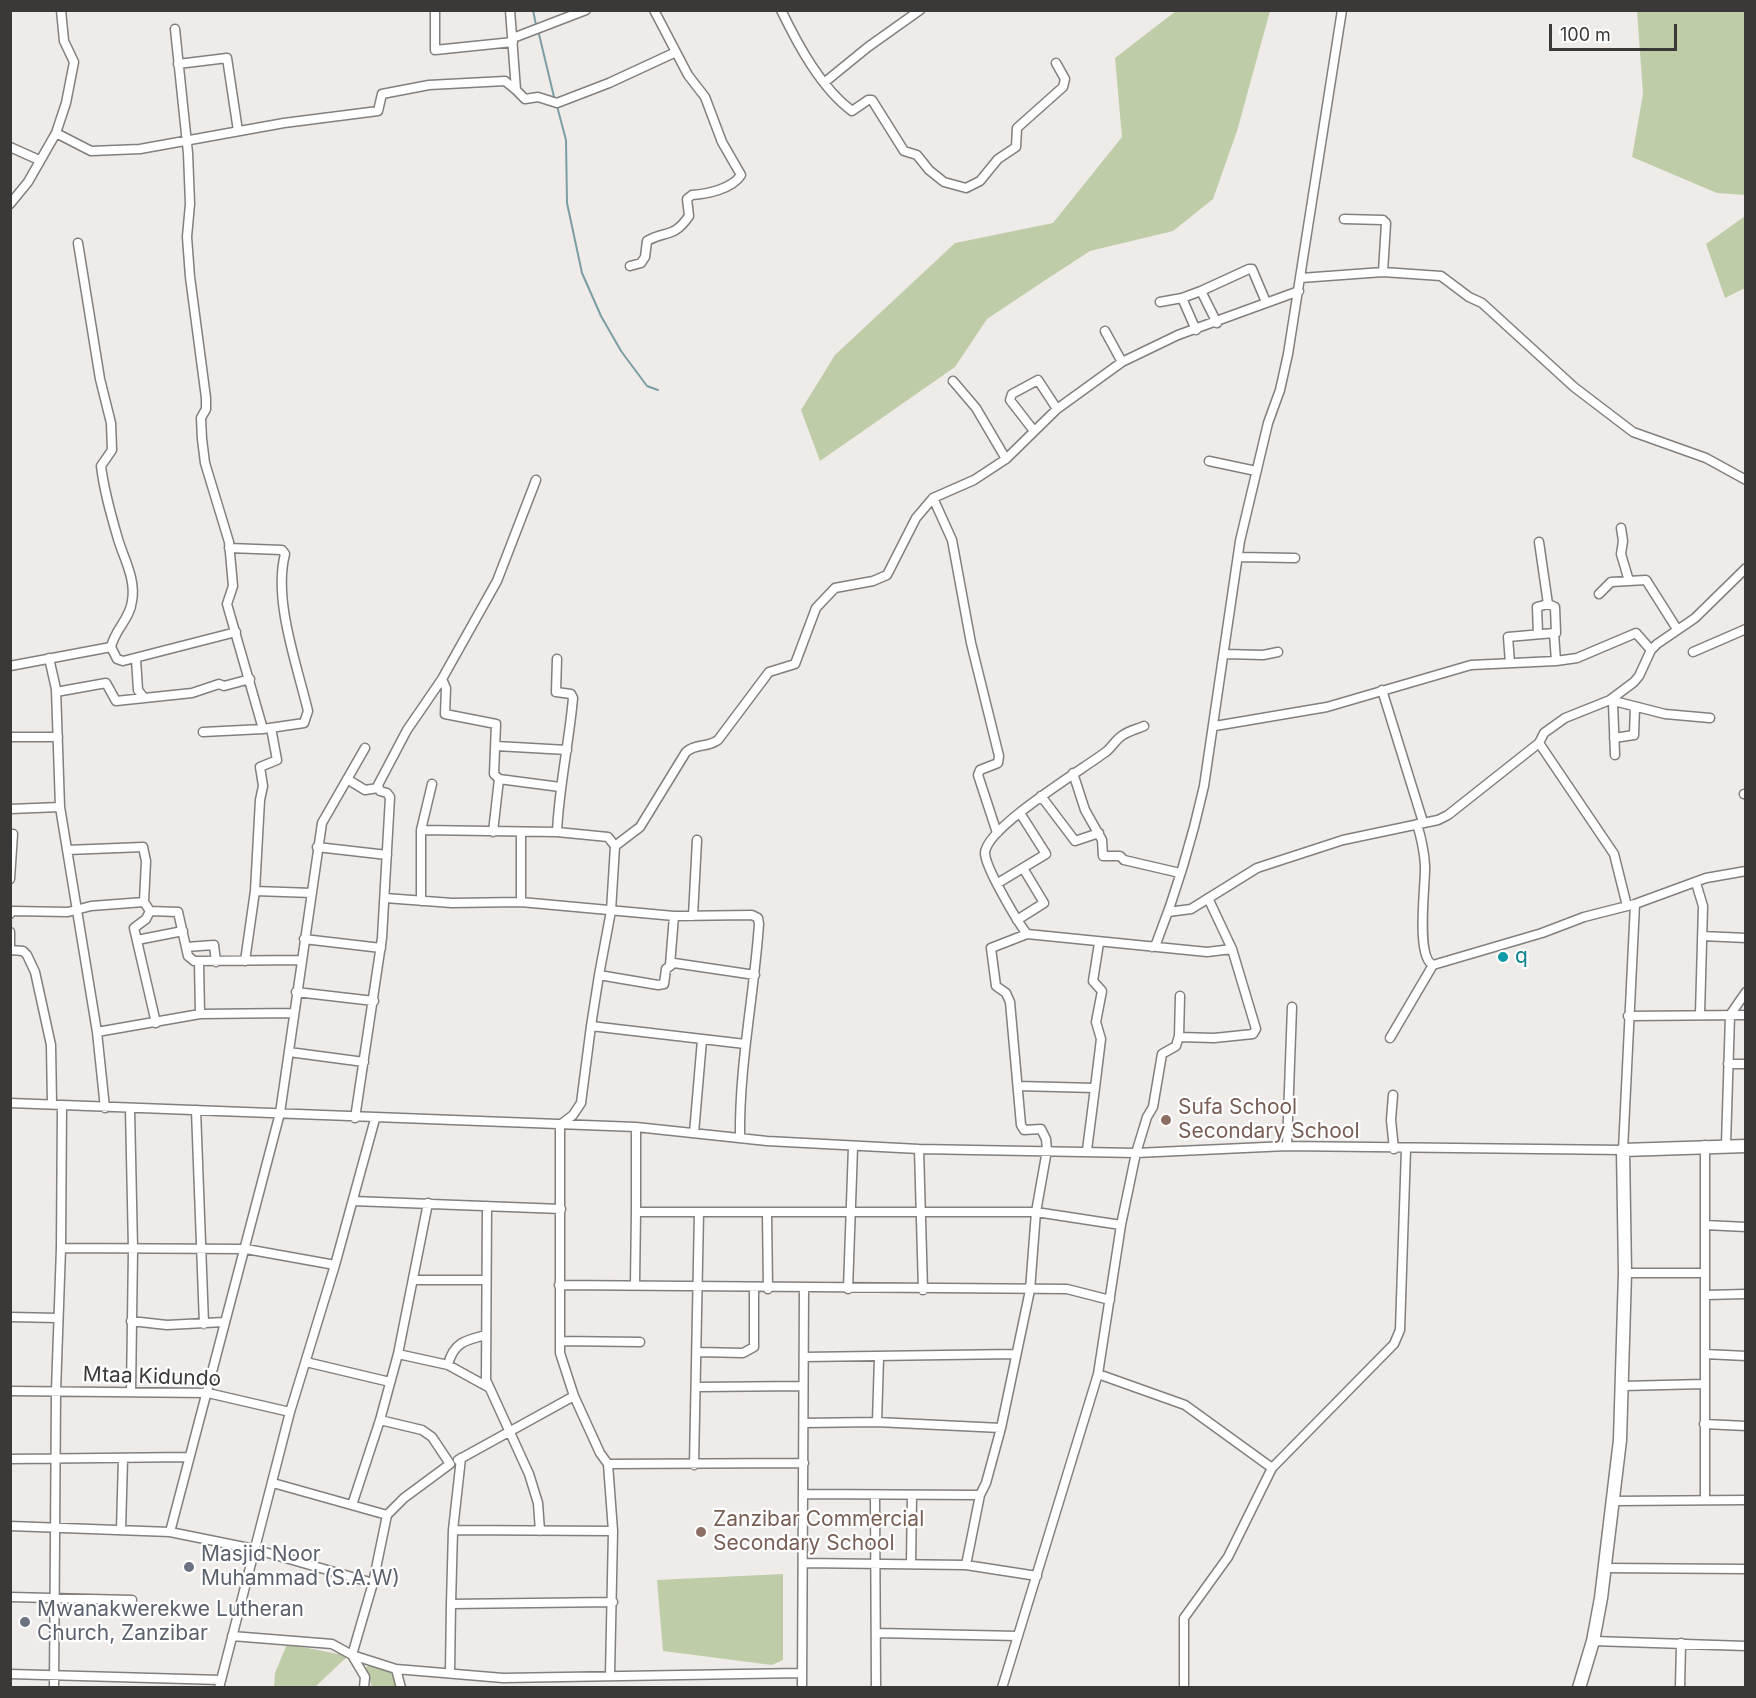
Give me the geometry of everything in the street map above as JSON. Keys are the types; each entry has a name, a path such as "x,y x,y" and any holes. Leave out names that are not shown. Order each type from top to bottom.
{"street":[{"path":"10,204 23,190 56,133 66,103 74,62 64,41 61,10"},
{"path":"435,10 435,50 513,40 586,10"},
{"path":"510,10 516,90"},
{"path":"630,266 641,263 645,257 646,242 673,234 684,224 689,216 687,199 692,195 723,188 738,180 741,175 722,142 705,98 688,75 654,10"},
{"path":"781,10 825,82 852,111 868,100 872,100 904,151 917,155 929,170 944,182 966,188 980,181 998,159 1016,147 1017,129 1063,87 1065,79 1056,63"},
{"path":"825,82 868,47 920,10"},
{"path":"1152,947 1156,944 1168,912 1195,826 1215,726 1238,557 1268,423 1280,390 1299,291 1342,10"},
{"path":"175,29 187,142 190,204 187,237 207,409 201,418 205,463 229,548 233,586 227,604 278,760 260,767 263,786 260,800 255,891 245,961"},
{"path":"56,133 93,151 187,142 238,131 378,111 382,94 429,85 505,81 525,99 543,98 556,103 609,83 676,52"},
{"path":"178,64 227,58 238,131"},
{"path":"10,147 39,160"},
{"path":"1344,219 1383,220 1386,223 1383,272"},
{"path":"78,243 100,379 111,423 112,450 101,466 103,479 118,539 134,585 127,618 114,634 111,647 117,659 136,659 236,632"},
{"path":"1160,302 1182,298 1251,269 1266,302"},
{"path":"1301,278 1383,272 1447,278 1469,297 1482,303 1574,387 1633,432 1706,458 1746,480"},
{"path":"1201,291 1217,322"},
{"path":"615,846 640,827 686,752 694,746 708,746 718,740 769,672 795,664 804,634 816,608 835,588 873,581 887,575 916,518 933,498 974,480 1006,459 1057,409 1122,362 1145,349 1299,291"},
{"path":"1182,298 1196,330"},
{"path":"1105,332 1122,362"},
{"path":"1034,431 1010,400 1012,394 1038,380 1057,409"},
{"path":"953,381 976,408 1006,459"},
{"path":"1209,460 1256,471"},
{"path":"378,788 406,730 442,679 497,581 536,480"},
{"path":"933,498 952,540 970,643 999,756 998,763 980,770 978,775 997,833"},
{"path":"1621,528 1621,554 1629,581"},
{"path":"1539,542 1548,604"},
{"path":"203,732 304,723 308,711 289,635 280,578 285,554 282,550 229,548"},
{"path":"1238,557 1295,558"},
{"path":"1168,912 1191,909 1257,868 1343,840 1448,815 1539,743 1544,733 1565,718 1611,702 1640,676 1651,650 1695,618 1746,568"},
{"path":"1599,594 1607,584 1646,580 1677,629"},
{"path":"1538,634 1537,608 1548,604 1555,606 1556,662"},
{"path":"1693,652 1746,629"},
{"path":"1510,663 1508,637 1556,633"},
{"path":"1215,726 1233,724 1261,716 1306,711 1471,665 1556,662 1577,658 1636,633 1651,650"},
{"path":"10,666 111,647"},
{"path":"1225,654 1263,655 1278,652"},
{"path":"49,658 56,692 60,807 97,1032 105,1108"},
{"path":"136,659 138,690 144,698"},
{"path":"557,659 556,692 571,694 573,698 560,787 557,832"},
{"path":"56,692 106,682 116,701 192,693 219,684 224,686 250,679"},
{"path":"442,679 446,688 444,712 494,721 498,727 492,770 499,779 493,832"},
{"path":"1382,690 1420,823 1425,868 1422,922 1426,958 1432,965"},
{"path":"1611,702 1710,718"},
{"path":"1611,702 1615,755"},
{"path":"1614,738 1634,735 1635,707"},
{"path":"1027,934 998,883 985,854 986,848 997,833 1041,796 1109,749 1125,734 1144,726"},
{"path":"10,737 58,737"},
{"path":"1539,743 1614,854 1631,905 1623,1150 1625,1273 1623,1386 1614,1502 1593,1641 1579,1688"},
{"path":"496,746 567,750"},
{"path":"170,1532 208,1393 224,1322 246,1250 280,1113 300,960 322,823 365,748"},
{"path":"1073,773 1085,810 1099,833 1103,856 1120,856 1124,860 1180,873"},
{"path":"346,779 365,790 378,788 390,797 386,898 381,948 355,1118"},
{"path":"499,779 560,787"},
{"path":"421,901 421,830 432,784"},
{"path":"1041,796 1075,841 1099,833"},
{"path":"10,809 60,807"},
{"path":"998,883 1044,857 1046,852 1020,813"},
{"path":"421,830 557,832 608,837 615,846 611,911 591,1026 581,1103 573,1115 560,1125"},
{"path":"521,832 521,902"},
{"path":"10,879 13,834"},
{"path":"693,916 697,840"},
{"path":"67,850 143,847 146,861 144,902 150,911"},
{"path":"317,847 387,855"},
{"path":"1017,920 1044,903 1023,868"},
{"path":"1390,1038 1432,965 1542,933 1584,917 1631,905 1696,883 1746,871"},
{"path":"1696,883 1703,906 1700,1014"},
{"path":"255,891 312,893"},
{"path":"386,898 475,904 521,902 674,916 752,915 758,918 755,975 739,1096 740,1137"},
{"path":"1179,1036 1214,1038 1253,1035 1256,1032 1250,1001 1232,949 1208,898"},
{"path":"11,910 55,912 144,902"},
{"path":"150,911 178,912 190,959 199,963 300,960"},
{"path":"150,911 146,919 135,926 156,1023"},
{"path":"599,975 658,985 666,980 670,964 674,916"},
{"path":"137,940 183,931"},
{"path":"10,932 10,950 22,951 27,955 38,985 51,1045 57,1104 61,1248 56,1391 54,1688"},
{"path":"966,1565 980,1495 986,1483 1000,1428 1030,1290 1036,1212 1047,1150 1046,1139 1041,1129 1024,1130 1021,1125 1010,1002 1006,993 996,986 991,948 1027,934 1207,952 1232,949"},
{"path":"1702,936 1746,938"},
{"path":"304,939 381,948"},
{"path":"1087,1150 1101,1039 1095,1022 1102,991 1093,981 1099,943"},
{"path":"186,947 214,945 216,962"},
{"path":"199,963 200,1014"},
{"path":"670,964 755,975"},
{"path":"296,992 374,1001"},
{"path":"1726,1145 1730,1015 1746,992"},
{"path":"1002,1688 1098,1374 1121,1225 1136,1153 1146,1117 1154,1107 1162,1054 1176,1046 1179,1036 1180,996"},
{"path":"1287,1146 1292,1007"},
{"path":"97,1032 200,1014 293,1013"},
{"path":"1628,1016 1746,1015"},
{"path":"591,1026 746,1044"},
{"path":"694,1133 702,1040"},
{"path":"289,1052 364,1062"},
{"path":"1728,1064 1746,1064"},
{"path":"1018,1086 1095,1088"},
{"path":"1394,1095 1391,1120 1394,1149"},
{"path":"10,1103 280,1113 375,1119 502,1121 636,1127 853,1147 919,1149 1087,1150 1136,1153 1287,1146 1623,1150 1705,1145 1746,1146"},
{"path":"130,1109 133,1249 131,1392"},
{"path":"196,1110 204,1324"},
{"path":"10,1674 55,1674 220,1684 290,1412 336,1265 375,1119"},
{"path":"560,1125 559,1285 562,1365 573,1396 600,1453 608,1464 613,1531 610,1675"},
{"path":"635,1284 636,1127"},
{"path":"1705,1145 1705,1500"},
{"path":"848,1289 853,1147"},
{"path":"919,1149 923,1290"},
{"path":"1184,1688 1184,1618 1228,1557 1272,1468 1394,1344 1400,1330 1406,1149"},
{"path":"353,1201 561,1209"},
{"path":"352,1504 380,1420 398,1354 428,1203"},
{"path":"488,1206 486,1380 529,1474 538,1503 540,1531"},
{"path":"636,1212 1036,1212 1121,1225"},
{"path":"694,1465 699,1212"},
{"path":"767,1213 768,1289"},
{"path":"1705,1226 1746,1227"},
{"path":"61,1248 246,1250 336,1265"},
{"path":"1625,1273 1705,1273"},
{"path":"414,1280 486,1280"},
{"path":"559,1285 699,1285 768,1289 1067,1289 1110,1300"},
{"path":"698,1352 743,1353 754,1347 754,1288"},
{"path":"802,1688 804,1289"},
{"path":"1705,1295 1746,1294"},
{"path":"10,1317 58,1318"},
{"path":"131,1321 166,1325 224,1322"},
{"path":"448,1365 451,1352 457,1345 464,1340 486,1335"},
{"path":"561,1341 640,1342"},
{"path":"398,1354 448,1365 488,1387"},
{"path":"804,1357 879,1358 1015,1354"},
{"path":"1704,1354 1746,1356"},
{"path":"877,1422 879,1358"},
{"path":"306,1362 390,1382"},
{"path":"1098,1374 1185,1405 1272,1468"},
{"path":"1623,1386 1704,1384"},
{"path":"697,1387 803,1386"},
{"name":"Mtaa Kidundo","path":"10,1391 208,1393 290,1412"},
{"path":"363,1688 365,1677 352,1655 373,1583 387,1515 404,1498 450,1464 573,1396"},
{"path":"380,1420 422,1430 432,1437 450,1464"},
{"path":"804,1423 877,1422 1000,1428"},
{"path":"1704,1424 1746,1426"},
{"path":"10,1459 189,1457"},
{"path":"450,1672 453,1530 461,1458"},
{"path":"121,1530 123,1459"},
{"path":"608,1464 804,1463"},
{"path":"273,1483 387,1515"},
{"path":"803,1494 980,1495"},
{"path":"875,1495 876,1688"},
{"path":"911,1564 912,1495"},
{"path":"1614,1502 1746,1500"},
{"path":"10,1526 170,1532 254,1549 373,1583"},
{"path":"453,1530 613,1531"},
{"path":"803,1563 876,1566 966,1565 1037,1576"},
{"path":"1604,1568 1746,1569"},
{"path":"10,1597 132,1600"},
{"path":"450,1604 613,1602"},
{"path":"877,1633 1018,1636"},
{"path":"232,1636 332,1644 352,1655 396,1669 450,1672 503,1683 610,1675 665,1677 801,1673"},
{"path":"1593,1641 1746,1646"},
{"path":"1680,1688 1681,1643"},
{"path":"396,1669 401,1688"},
{"path":"665,1677 665,1688"}],"green space":[{"path":"1176,11 1270,11 1237,131 1213,199 1173,231 1090,251 987,319 955,367 820,461 801,410 835,355 955,243 1053,223 1122,137 1115,58"},
{"path":"1637,11 1745,11 1745,195 1717,193 1632,157 1643,94"},
{"path":"1745,216 1745,288 1725,298 1706,244"},
{"path":"783,1574 783,1660 772,1665 663,1651 657,1580"},
{"path":"287,1644 348,1656 315,1687 274,1688 275,1673"},
{"path":"370,1663 389,1669 399,1687 372,1687 366,1668"}],"waterway":[{"path":"533,10 536,25"},
{"path":"538,30 555,101"},
{"path":"557,106 566,140 567,203 582,273 601,316 621,351 647,386 658,390"}],"place":[{"name":"q","path":"1503,957"},
{"name":"Sufa School Secondary School","path":"1166,1120"},
{"name":"Zanzibar Commercial Secondary School","path":"701,1532"},
{"name":"Masjid Noor Muhammad (S.A.W)","path":"189,1567"},
{"name":"Mwanakwerekwe Lutheran Church, Zanzibar","path":"25,1622"}]}
